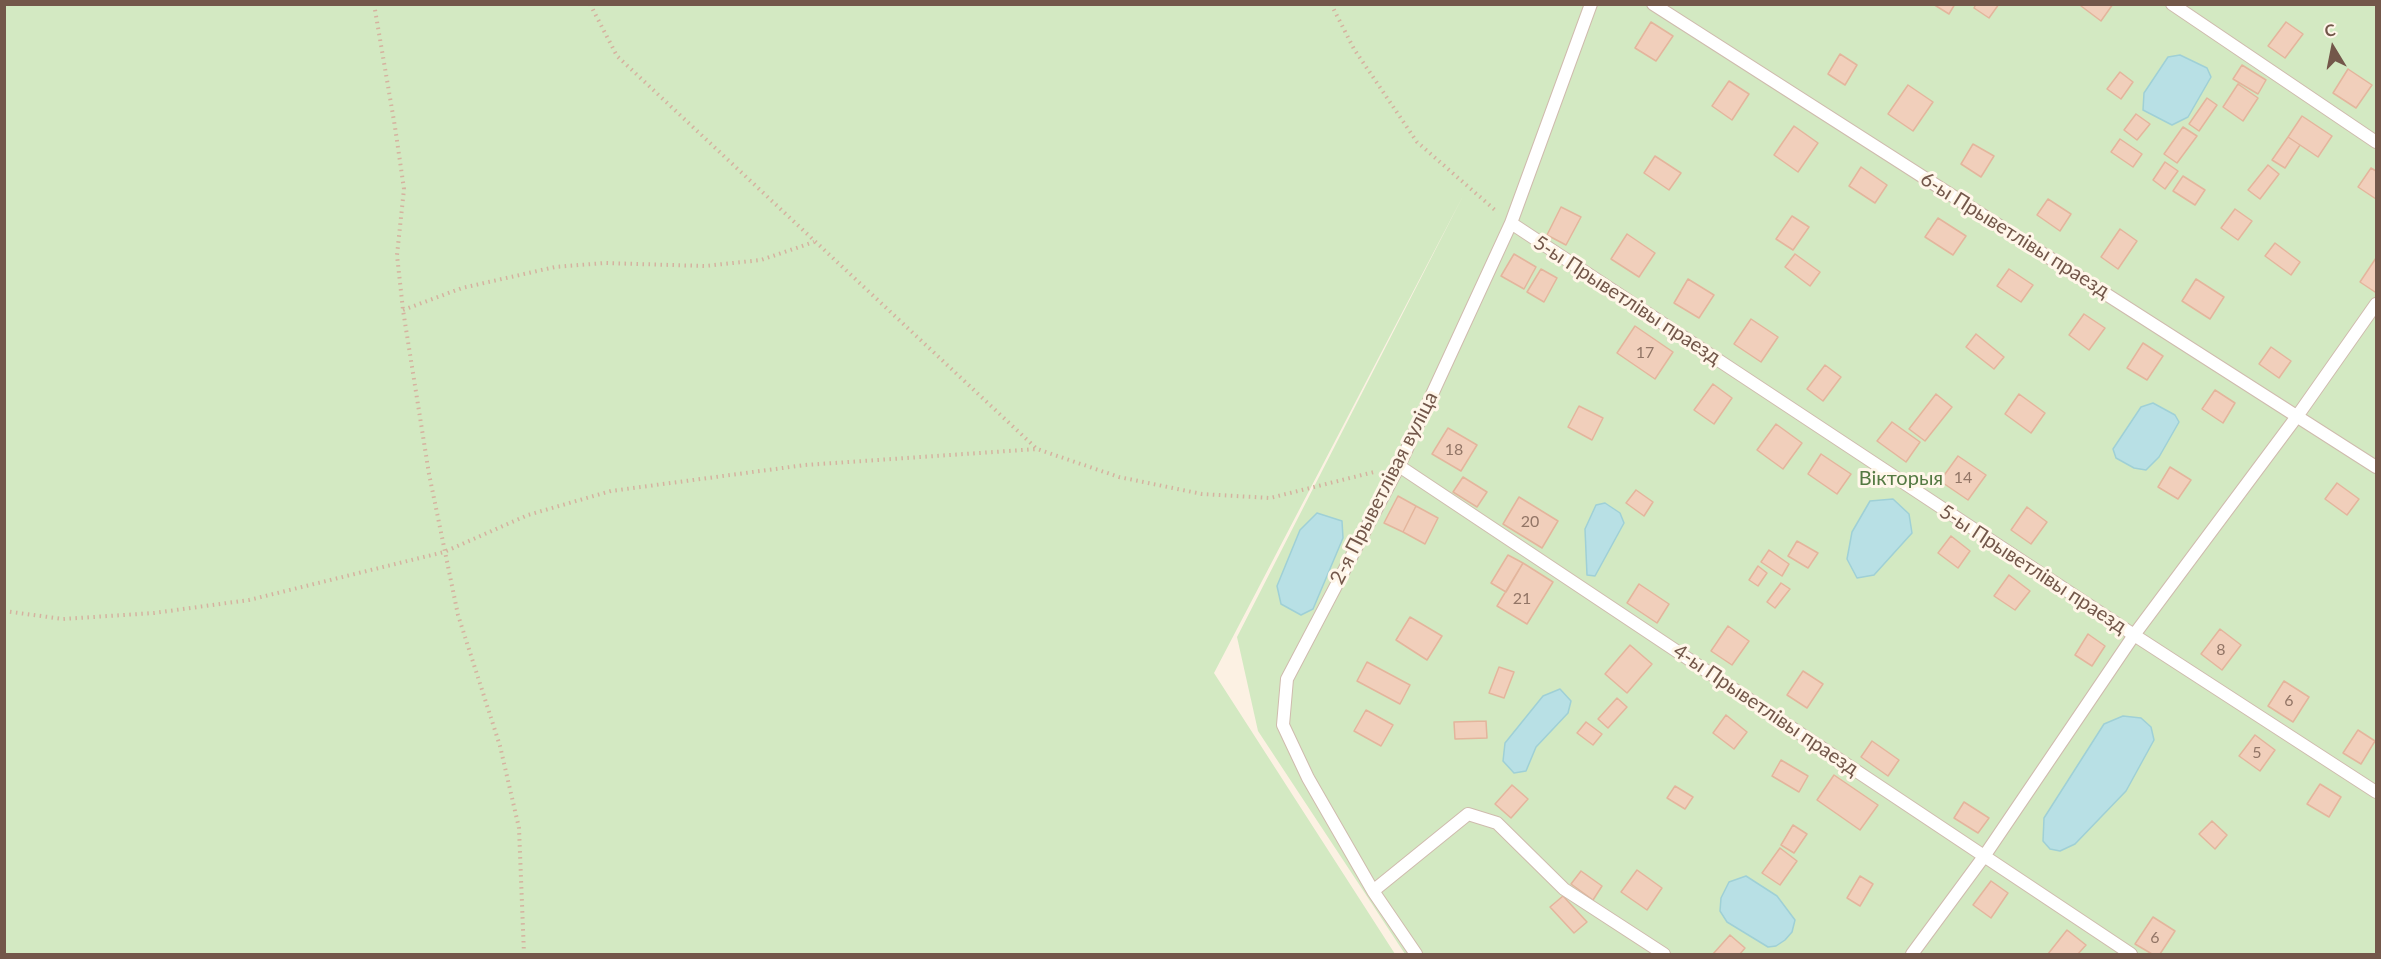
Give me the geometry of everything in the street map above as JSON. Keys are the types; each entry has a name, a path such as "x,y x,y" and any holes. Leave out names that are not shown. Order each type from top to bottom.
{"lane":[{"name":"2-я Прыветлівая вуліца","path":"1416,954 1374,891 1308,778 1282,725 1287,679 1399,466 1511,223 1591,4"},
{"name":"6-ы Прыветлівы праезд","path":"1653,4 2376,467"},
{"path":"2172,4 2376,142"},
{"name":"5-ы Прыветлівы праезд","path":"1511,223 2134,636 2376,792"},
{"path":"1912,954 1985,855 2134,636 2298,415 2376,304"},
{"name":"4-ы Прыветлівы праезд","path":"1399,466 2132,954"},
{"path":"1374,891 1468,814 1497,823 1564,889 1664,954"}],"path":[{"path":"374,4 396,128 404,189 397,255 403,310 444,552 459,615 500,746 519,828 524,954"},
{"path":"590,4 617,56 1036,450"},
{"path":"1331,4 1354,49 1417,142 1511,223"},
{"path":"403,310 462,288 555,267 604,263 705,266 761,260 814,242"},
{"path":"4,611 63,619 154,613 249,600 444,552 528,515 611,491 806,465 1036,450 1119,477 1203,494 1270,498 1399,466"}],"green space":[{"name":"Вікторыя","path":"5,5 2376,5 2376,954 1405,954 1258,731 1237,637 1464,194 1214,673 1395,954 5,954"}],"water":[{"path":"2180,55 2207,68 2211,77 2188,117 2172,125 2143,110 2144,93 2168,57"},
{"path":"2153,403 2175,415 2179,422 2159,457 2146,470 2134,468 2116,458 2113,449 2141,407"},
{"path":"1893,499 1909,514 1912,533 1874,575 1857,578 1847,559 1852,532 1870,501"},
{"path":"1605,503 1620,513 1624,523 1595,576 1587,575 1585,529 1596,505"},
{"path":"1317,513 1342,521 1343,538 1313,609 1301,615 1281,604 1277,586 1300,530"},
{"path":"1560,689 1571,701 1568,713 1536,747 1526,771 1514,773 1503,761 1505,743 1543,696"},
{"path":"2123,716 2141,718 2151,727 2154,740 2126,791 2075,844 2060,851 2050,849 2043,841 2044,818 2104,724"},
{"path":"1746,876 1777,896 1795,920 1792,932 1776,946 1768,947 1727,922 1720,911 1721,898 1729,882"}],"building":[{"path":"1933,4 1955,4 1949,14"},
{"path":"1976,4 1999,4 1989,18 1974,8"},
{"path":"2082,4 2113,4 2101,21 2081,6"},
{"path":"1651,22 1673,36 1656,61 1635,48"},
{"path":"2286,22 2303,34 2285,58 2268,46"},
{"path":"1840,54 1857,65 1845,85 1828,74"},
{"path":"2242,65 2266,80 2258,94 2233,79"},
{"path":"2348,69 2372,85 2356,108 2333,93"},
{"path":"2120,72 2133,82 2121,99 2107,89"},
{"path":"1729,81 1749,94 1732,120 1712,106"},
{"path":"2238,84 2258,98 2243,121 2223,107"},
{"path":"1908,85 1933,102 1913,131 1888,114"},
{"path":"2207,98 2217,105 2199,131 2189,124"},
{"path":"2136,114 2150,124 2137,140 2124,130"},
{"path":"2302,116 2332,136 2318,157 2288,137"},
{"path":"1794,126 1818,143 1798,172 1774,155"},
{"path":"2183,127 2197,136 2177,163 2164,154"},
{"path":"2288,137 2300,145 2285,168 2272,160"},
{"path":"2120,139 2142,154 2133,167 2111,152"},
{"path":"1973,144 1994,156 1981,177 1961,164"},
{"path":"1655,156 1681,173 1669,190 1644,173"},
{"path":"2165,162 2178,171 2165,189 2153,180"},
{"path":"2268,165 2279,174 2260,199 2248,190"},
{"path":"1861,167 1887,185 1875,203 1849,186"},
{"path":"2371,168 2376,171 2376,199 2358,187"},
{"path":"2183,176 2205,190 2195,205 2173,191"},
{"path":"2048,199 2071,214 2060,231 2037,215"},
{"path":"1561,207 1581,217 1566,245 1547,235"},
{"path":"2235,209 2252,221 2238,240 2221,228"},
{"path":"1792,216 1809,227 1793,250 1776,239"},
{"path":"1938,218 1966,236 1953,255 1925,237"},
{"path":"2120,229 2137,241 2118,269 2101,257"},
{"path":"1627,234 1655,253 1639,277 1611,259"},
{"path":"2275,243 2300,262 2291,275 2265,256"},
{"path":"1514,254 1536,267 1524,289 1501,276"},
{"path":"1795,254 1820,272 1810,286 1785,267"},
{"path":"2376,258 2376,290 2375,292 2360,282"},
{"path":"1541,269 1557,278 1544,302 1527,292"},
{"path":"2009,269 2033,285 2021,302 1997,286"},
{"path":"1688,279 1714,295 1699,318 1674,303"},
{"path":"2196,279 2224,297 2210,319 2182,301"},
{"path":"2084,314 2105,328 2089,350 2069,335"},
{"path":"1751,319 1778,337 1761,362 1734,344"},
{"path":"1635,326 1673,352 1655,379 1617,353"},
{"path":"1976,334 2004,357 1994,369 1966,347"},
{"path":"2143,343 2163,356 2147,380 2127,368"},
{"path":"2271,347 2291,361 2279,378 2259,364"},
{"path":"1825,365 1841,377 1823,401 1807,389"},
{"path":"1713,384 1732,398 1714,424 1694,410"},
{"path":"2215,390 2235,403 2223,423 2202,409"},
{"path":"1936,394 1952,407 1925,441 1909,429"},
{"path":"2019,394 2045,413 2031,433 2005,414"},
{"path":"1579,406 1603,418 1592,440 1568,427"},
{"path":"1892,422 1920,442 1906,462 1877,441"},
{"path":"1776,424 1802,443 1783,469 1757,450"},
{"path":"1448,428 1477,445 1461,471 1432,454"},
{"path":"1821,454 1851,474 1837,494 1808,474"},
{"path":"1958,456 1986,475 1968,500 1940,481"},
{"path":"2170,467 2191,480 2178,499 2158,487"},
{"path":"1463,477 1487,492 1477,507 1453,492"},
{"path":"2337,483 2359,499 2347,515 2325,499"},
{"path":"1636,490 1653,502 1644,516 1626,503"},
{"path":"1398,496 1416,506 1403,532 1384,523"},
{"path":"1519,497 1558,521 1542,548 1503,524"},
{"path":"1416,506 1438,518 1425,544 1403,532"},
{"path":"2027,507 2047,522 2031,544 2011,530"},
{"path":"1951,536 1970,551 1958,568 1938,553"},
{"path":"1797,541 1818,553 1808,568 1788,556"},
{"path":"1769,550 1789,564 1782,576 1761,562"},
{"path":"1508,555 1523,563 1506,592 1491,583"},
{"path":"1523,563 1553,582 1527,624 1497,606"},
{"path":"1758,566 1767,573 1758,586 1749,580"},
{"path":"2009,575 2030,591 2015,610 1994,596"},
{"path":"1781,583 1790,589 1775,608 1767,602"},
{"path":"1639,584 1669,604 1657,623 1627,603"},
{"path":"1410,617 1442,636 1427,660 1396,640"},
{"path":"1728,626 1749,641 1732,665 1711,651"},
{"path":"2220,629 2241,645 2222,670 2201,654"},
{"path":"2088,634 2105,646 2092,666 2075,655"},
{"path":"1630,645 1652,664 1627,693 1605,674"},
{"path":"1367,662 1410,685 1400,704 1357,681"},
{"path":"1499,667 1514,672 1504,698 1489,693"},
{"path":"1803,671 1823,684 1807,708 1787,695"},
{"path":"2284,681 2309,697 2293,722 2268,706"},
{"path":"1617,698 1627,707 1608,728 1598,719"},
{"path":"1366,710 1393,725 1381,746 1354,731"},
{"path":"1726,715 1747,732 1734,749 1713,733"},
{"path":"1486,721 1487,738 1455,739 1454,722"},
{"path":"1586,722 1602,734 1593,745 1577,733"},
{"path":"2358,730 2375,741 2361,764 2343,753"},
{"path":"2255,735 2275,750 2260,771 2239,756"},
{"path":"1872,741 1899,760 1888,776 1861,757"},
{"path":"1781,760 1808,776 1799,792 1772,776"},
{"path":"1834,775 1878,805 1860,830 1817,800"},
{"path":"2320,784 2341,797 2329,817 2307,804"},
{"path":"1512,785 1528,799 1511,818 1495,804"},
{"path":"1675,786 1693,797 1685,809 1667,798"},
{"path":"1964,802 1989,818 1978,833 1954,818"},
{"path":"2212,821 2227,835 2215,849 2199,834"},
{"path":"1793,825 1807,834 1794,853 1781,845"},
{"path":"1780,848 1797,861 1780,885 1762,873"},
{"path":"1637,870 1662,888 1647,910 1621,892"},
{"path":"1581,871 1602,886 1593,900 1571,884"},
{"path":"1860,876 1873,884 1860,906 1847,898"},
{"path":"1991,881 2008,893 1991,918 1973,905"},
{"path":"1563,896 1587,922 1574,933 1550,907"},
{"path":"2153,917 2175,931 2160,954 2152,954 2135,944"},
{"path":"2067,930 2086,945 2078,954 2048,954"},
{"path":"1730,935 1745,948 1740,954 1713,954"}]}
